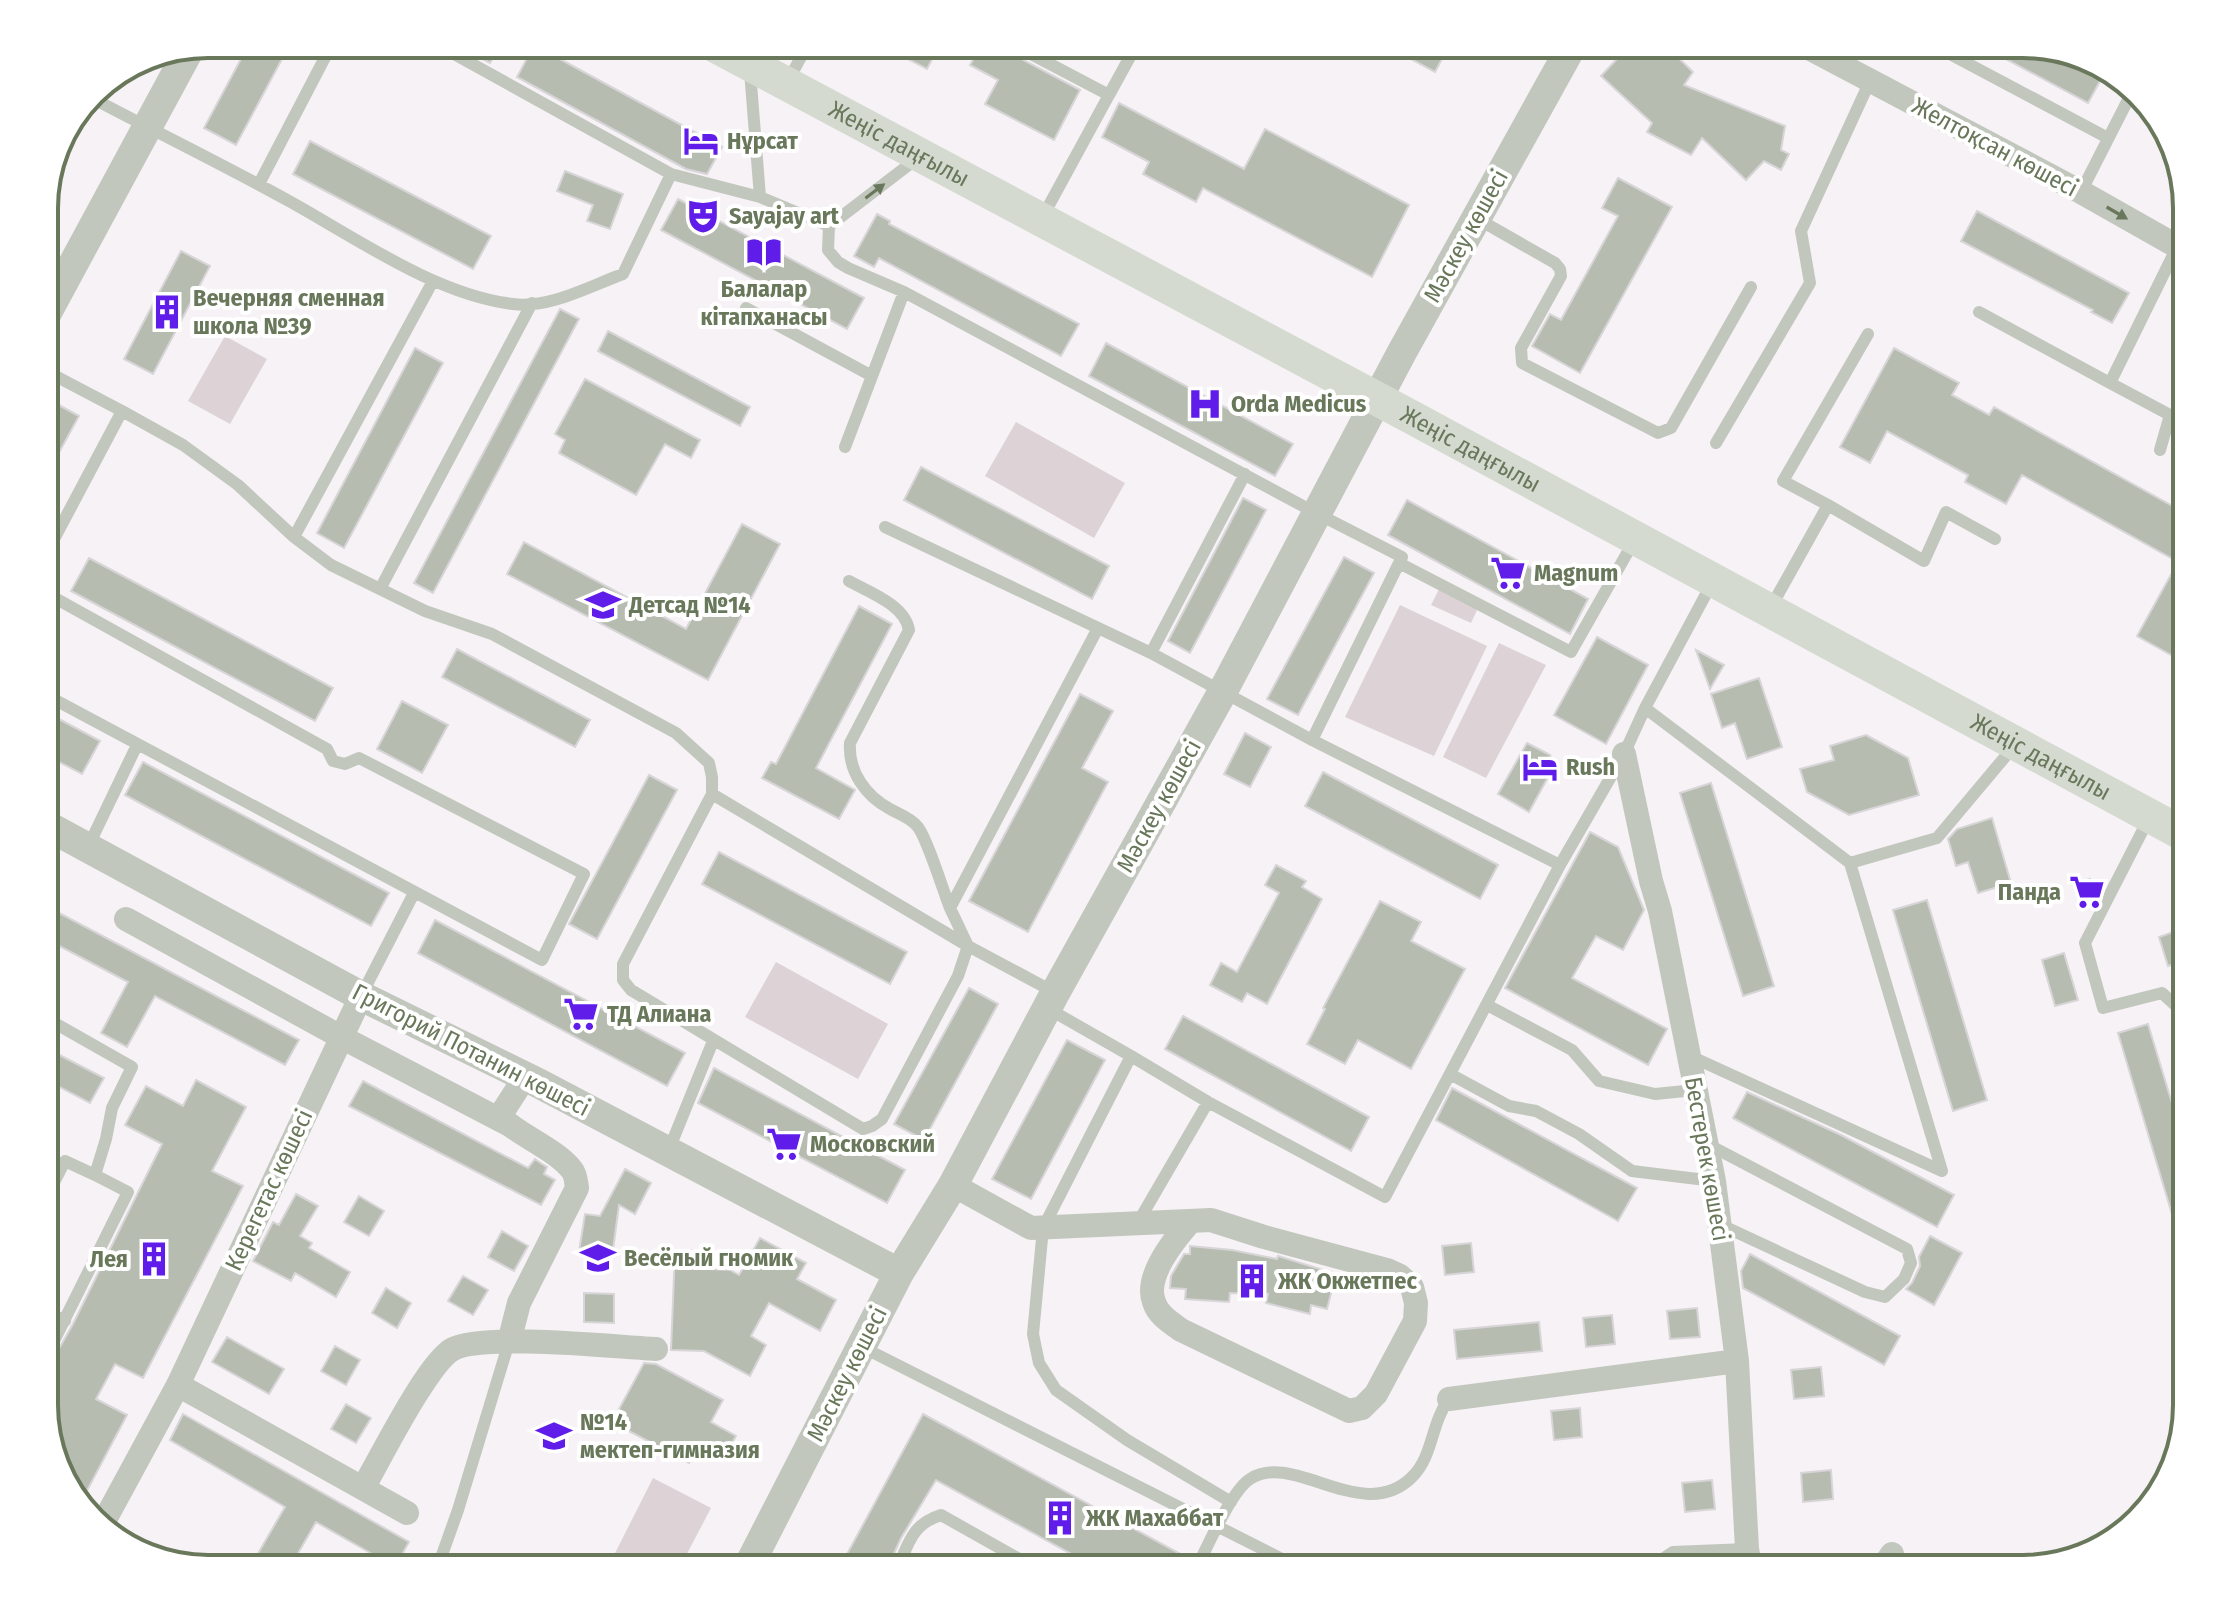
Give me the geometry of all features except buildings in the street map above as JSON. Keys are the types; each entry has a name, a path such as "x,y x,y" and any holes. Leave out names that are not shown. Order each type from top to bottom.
{"main road":[{"name":"Жеңіс даңғылы","path":"738,58 1636,537 2173,829"}],"street":[{"name":"Мәскеу көшесі","path":"755,1555 899,1273 953,1185 1051,1000 1223,691 1377,398 1565,58"},
{"name":"Желтоқсан көшесі","path":"1827,58 2081,192 2173,245"},
{"path":"58,292 184,60"},
{"name":"Бестерек көшесі","path":"1624,754 1714,1181 1737,1361 1749,1555"},
{"name":"Григорий Потанин көшесі","path":"58,832 361,996 525,1077 899,1273"},
{"path":"126,919 498,1119 556,1155 574,1172 577,1188 519,1303 509,1342"},
{"name":"Керегетас көшесі","path":"107,1516 178,1385 361,996"},
{"path":"498,1119 525,1077"},
{"path":"953,1185 1031,1228 1211,1220 1400,1276 1412,1287 1416,1303 1415,1321 1376,1394 1362,1408 1349,1411 1181,1330 1162,1315 1151,1291 1165,1251 1189,1223"},
{"path":"363,1488 432,1369 453,1349 475,1343 509,1342 656,1349"},
{"path":"1449,1399 1737,1361"},
{"path":"178,1385 407,1513"}],"lane":[{"path":"259,184 325,58"},
{"path":"461,58 671,174 760,197 829,226"},
{"path":"787,83 800,58"},
{"path":"1039,58 1109,95"},
{"path":"1040,221 1129,58"},
{"path":"1957,58 2108,138"},
{"path":"749,64 760,197"},
{"path":"1716,443 1810,283 1801,231 1870,81"},
{"path":"2081,192 2127,101"},
{"path":"101,103 259,184 433,281 516,305 548,301 623,274 671,174"},
{"path":"829,226 921,156"},
{"path":"1476,218 1555,263 1560,269 1561,276 1521,348 1522,363 1658,433 1671,428 1751,287"},
{"path":"829,226 828,250 838,262 904,292 1402,557 1312,740"},
{"path":"2110,383 2173,267"},
{"path":"294,537 433,281"},
{"path":"845,447 904,292"},
{"path":"380,589 532,303"},
{"path":"746,308 872,376"},
{"path":"1979,312 2170,415 2160,450"},
{"path":"1868,334 1783,481 1924,561 1946,512 1995,539"},
{"path":"58,377 183,445 238,485 294,537 331,565 425,611 492,634 676,733 709,763 712,794 623,964 623,980 631,990 713,1041 863,1129 882,1119 958,976 968,946 917,825 877,800 854,772 850,743 909,630 908,622 896,608 849,581"},
{"path":"58,532 122,411"},
{"path":"1151,653 1245,474"},
{"path":"1769,610 1828,505"},
{"path":"885,527 1151,653 1312,740 1560,865"},
{"path":"1399,563 1571,652 1636,537"},
{"path":"712,794 968,946 1131,1056 1208,1102 1385,1197 1560,865 1624,754 1713,580"},
{"path":"58,600 327,749 333,761 345,764 359,758 584,874 542,960 58,702"},
{"path":"950,908 1098,628"},
{"path":"1645,708 1850,863 1942,1171 1690,1056"},
{"path":"88,848 137,745"},
{"path":"1850,863 1937,838 2015,745"},
{"path":"2150,817 2085,943 2103,1008 2162,993 2173,1003"},
{"path":"361,996 414,893"},
{"path":"1487,1005 1572,1050 1599,1081 1655,1094 1695,1090"},
{"path":"58,1025 132,1067 112,1108 95,1175"},
{"path":"668,1152 713,1041"},
{"path":"1131,1056 1043,1228 1033,1334 1039,1363 1056,1390 1127,1440 1231,1502"},
{"path":"1450,1074 1509,1106 1536,1111 1569,1128 1632,1171 1714,1181"},
{"path":"1137,1224 1208,1102"},
{"path":"1706,1143 1907,1249 1911,1263 1904,1279 1885,1297 1865,1292 1720,1225"},
{"path":"58,1175 65,1161 128,1192 58,1334"},
{"path":"58,1317 65,1321"},
{"path":"442,1555 509,1342"},
{"path":"862,1347 1274,1555"},
{"path":"1204,1555 1231,1502 1247,1480 1264,1473 1277,1471 1354,1494 1390,1492 1412,1478 1424,1461 1437,1417 1449,1399"},
{"path":"904,1555 924,1520 941,1515 1012,1555"},
{"path":"1669,1555 1673,1552 1706,1555"}],"shaded area":[{"path":"225,336 267,359 230,424 188,401"},
{"path":"1016,422 1125,483 1094,538 985,476"},
{"path":"1439,589 1478,608 1471,623 1431,605"},
{"path":"1400,605 1487,646 1434,756 1345,717"},
{"path":"1499,643 1546,665 1486,778 1443,757"},
{"path":"776,962 888,1024 858,1079 745,1017"},
{"path":"653,1478 711,1508 686,1555 614,1555"}],"place":[{"name":"Нұрсат","path":"701,141"},
{"name":"Sayajay аrt","path":"703,216"},
{"name":"Балалар кітапханасы","path":"764,252"},
{"name":"Вечерняя сменная школа №39","path":"167,312"},
{"name":"Orda Medicus","path":"1205,404"},
{"name":"Magnum","path":"1508,573"},
{"name":"Детсад №14","path":"603,605"},
{"name":"Rush","path":"1540,767"},
{"name":"Панда","path":"2087,892"},
{"name":"ТД Алиана","path":"581,1014"},
{"name":"Московский","path":"784,1144"},
{"name":"Весёлый гномик","path":"598,1258"},
{"name":"Лея","path":"154,1259"},
{"name":"ЖК Окжетпес","path":"1252,1281"},
{"name":"№14 мектеп-гимназия","path":"554,1436"},
{"name":"ЖК Махаббат","path":"1060,1518"}]}
